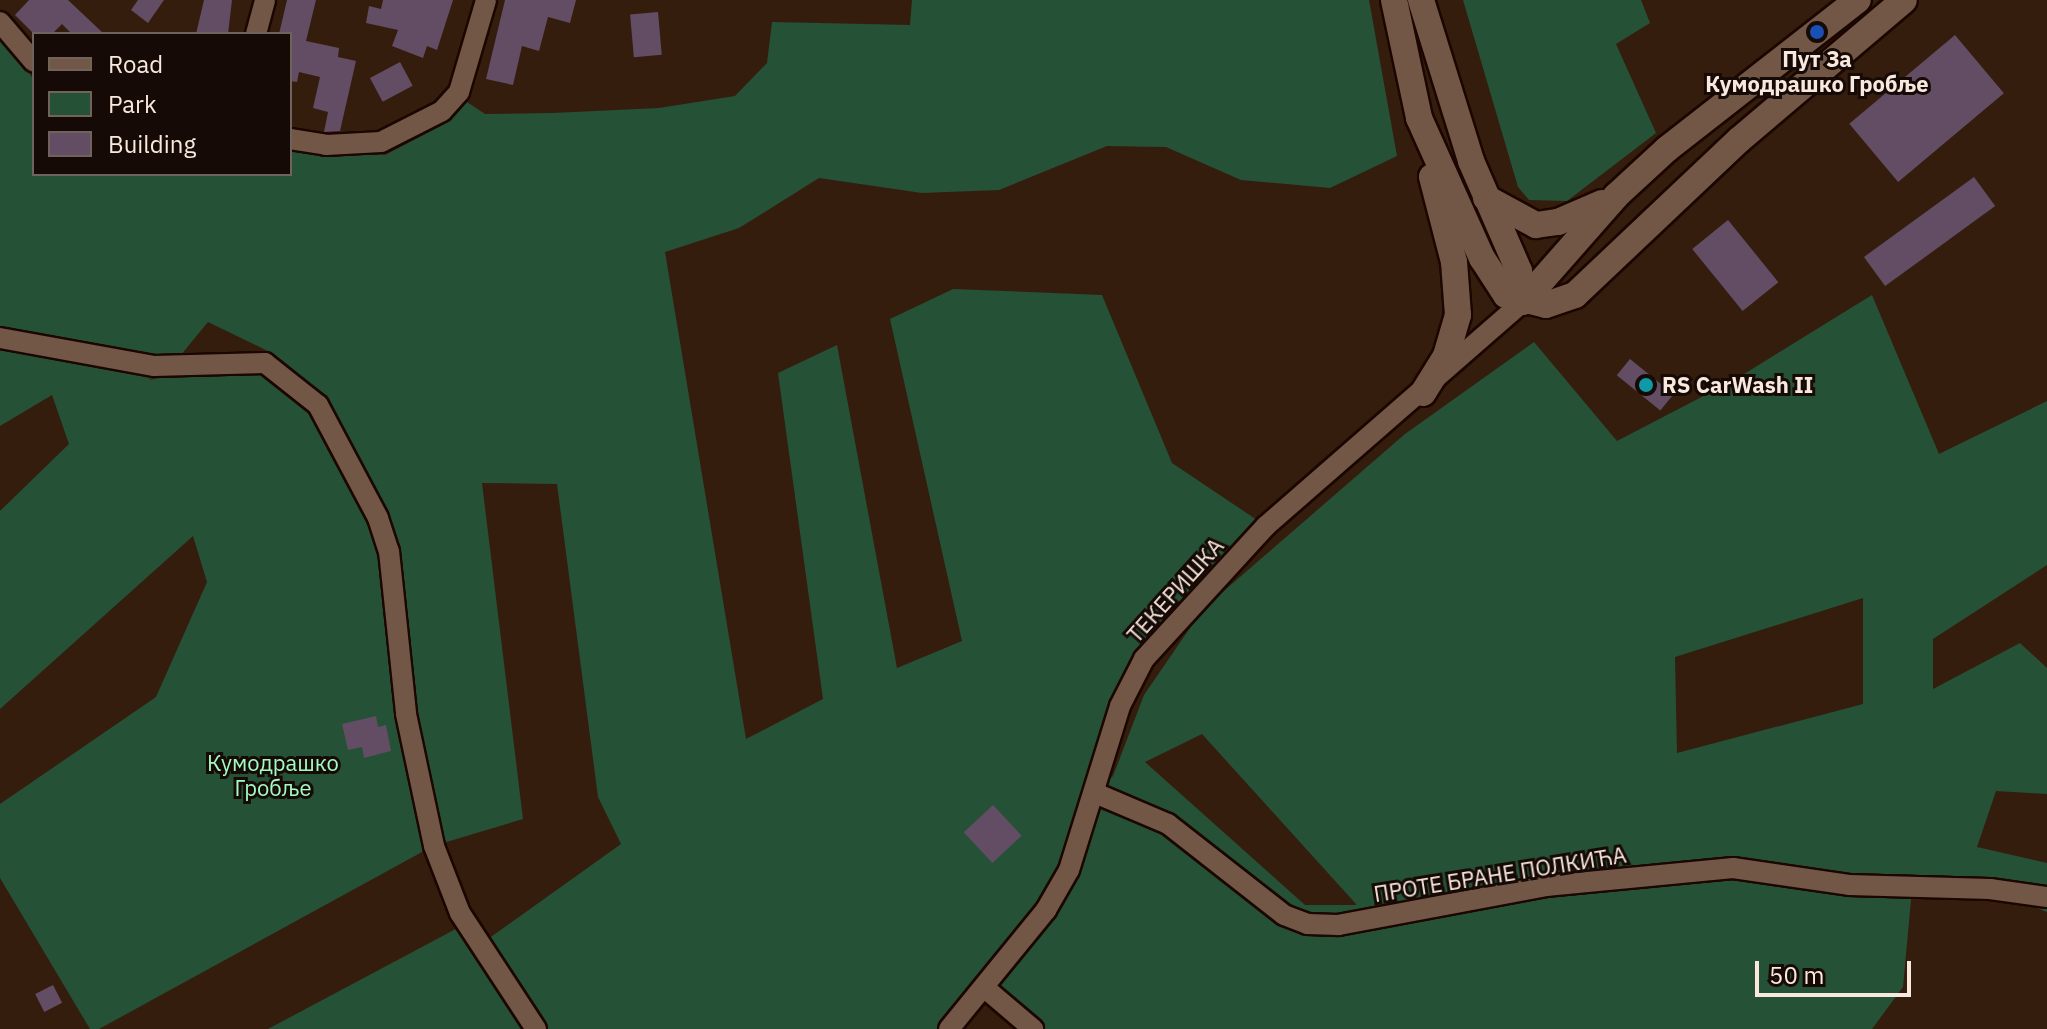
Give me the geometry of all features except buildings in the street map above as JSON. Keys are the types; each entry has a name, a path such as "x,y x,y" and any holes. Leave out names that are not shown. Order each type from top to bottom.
{"street":[{"path":"257,32 265,0"},
{"path":"292,139 326,145 381,142 442,111 459,92 486,0"},
{"path":"1394,0 1458,304 1455,334 1423,393"},
{"path":"1421,0 1486,198 1519,271 1523,302"},
{"path":"1523,302 1616,196 1667,149 1858,0"},
{"path":"1419,118 1493,280 1506,295 1523,302 1546,305 1575,295 1739,140 1904,0"},
{"path":"0,22 32,60"},
{"path":"1486,198 1524,222 1548,225 1616,196"},
{"name":"ТЕКЕРИШКА","path":"949,1029 986,989 1069,870 1120,706 1144,659 1266,526 1423,393 1523,302"},
{"path":"0,338 154,366 265,363 318,405 378,518 389,551 406,714 434,846 460,913 536,1029"},
{"name":"ПРОТЕ БРАНЕ ПОЛКИЋА","path":"1095,793 1168,824 1264,901 1307,924 1338,925 1546,886 1733,868 1849,885 1990,889 2047,897"},
{"path":"986,989 1033,1029"}],"green space":[{"name":"Кумодрашко Гробље","path":"912,0 1369,0 1397,156 1330,188 1241,180 1166,147 1107,146 999,190 922,193 819,178 739,228 665,252 746,739 823,699 778,373 837,345 897,668 962,641 890,319 953,289 1102,295 1172,463 1266,526 1144,659 1096,792 1113,776 1144,695 1203,609 1405,434 1534,342 1617,441 1736,379 1872,295 1939,454 2047,401 2047,565 1933,639 1933,689 2020,643 2047,668 2047,794 1996,791 1977,847 2047,863 2047,912 1990,889 1912,889 1903,987 1872,1029 1033,1029 986,989 949,1029 268,1029 467,923 481,944 621,844 598,797 557,484 482,483 523,819 433,846 99,1029 90,1029 0,878 0,804 156,697 207,582 193,536 0,709 0,511 69,444 52,395 0,426 0,31 32,77 32,176 292,176 292,150 385,155 450,121 467,102 485,114 553,113 659,108 735,96 767,63 772,22 910,25","holes":["208,322 274,354 311,396 252,361 149,380 180,356","1863,598 1863,704 1677,753 1675,657","1202,734 1356,904 1356,905 1305,905 1145,762"]},
{"path":"1463,0 1641,0 1650,23 1616,44 1656,133 1567,201 1529,200 1518,187"}],"place":[{"name":"Пут За Кумодрашко Гробље","path":"1817,32"},
{"name":"RS CarWash II","path":"1646,385"}]}
